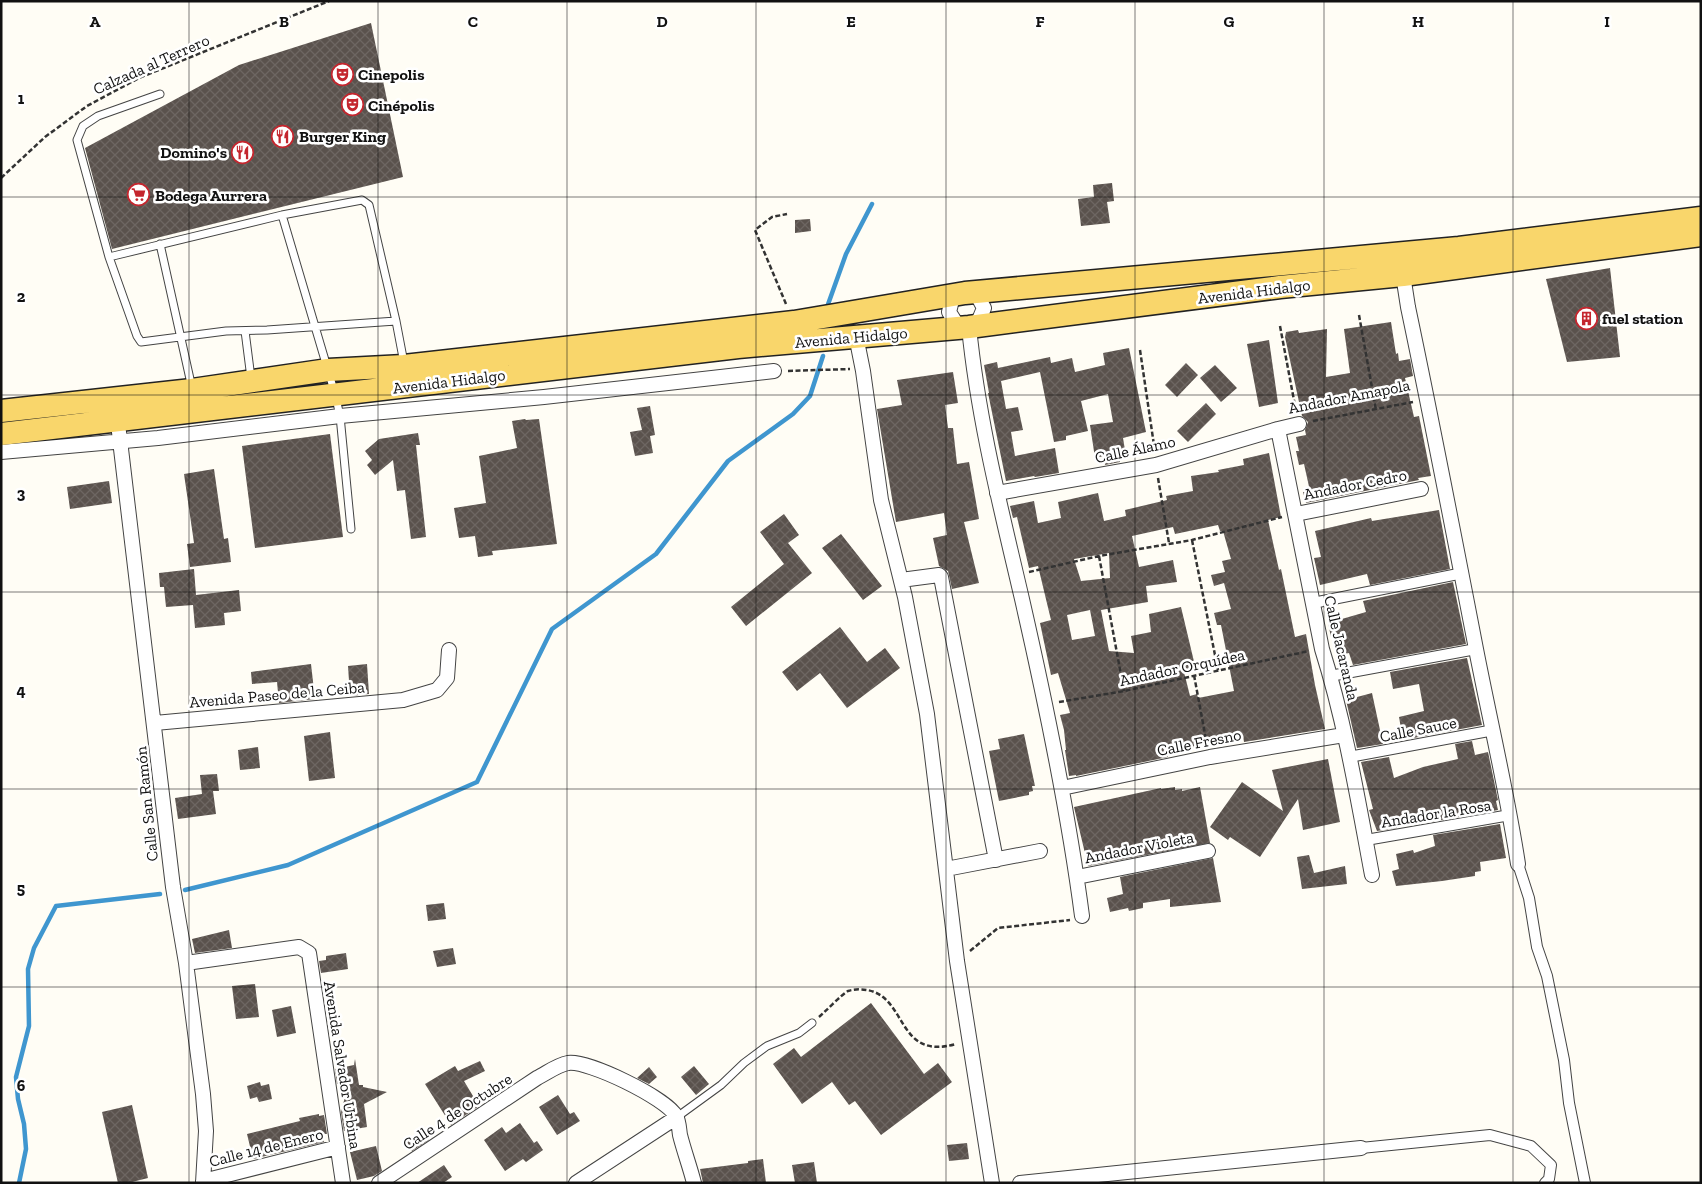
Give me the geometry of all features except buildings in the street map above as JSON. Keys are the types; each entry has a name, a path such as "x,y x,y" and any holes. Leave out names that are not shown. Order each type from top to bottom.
{"main road":[{"name":"Avenida Hidalgo","path":"1,411 192,390 328,370 404,366 794,322 965,293 1459,248 1701,218"},
{"name":"Avenida Hidalgo","path":"1,434 119,431 335,394 738,347 969,327 1280,287 1403,275 1701,235"}],"street":[{"path":"1403,275 1463,573 1476,649 1494,730 1518,864 1529,898 1537,947 1548,984 1564,1060 1569,1103 1585,1183"},
{"path":"965,293 978,297 984,308 979,320 969,327 956,323 949,312 952,300 965,293"},
{"path":"969,327 997,493 1046,704 1062,788 1082,916"},
{"path":"856,336 863,371 881,500 901,580 926,714 957,961 992,1183"},
{"path":"1,452 119,431 158,438 340,416 544,397 774,371"},
{"name":"Andador Amapola","path":"1278,428 1299,424"},
{"name":"Calle Álamo","path":"997,493 1156,466 1278,428"},
{"name":"Calle Jacaranda","path":"1278,428 1322,649 1349,757 1372,875"},
{"name":"Calle San Ramón","path":"119,431 173,887 186,963 204,1094 206,1131 203,1182"},
{"name":"Andador Cedro","path":"1296,514 1421,490"},
{"path":"1313,603 1463,573"},
{"path":"901,580 939,575 941,577 996,860"},
{"path":"1330,676 1476,649"},
{"name":"Avenida Paseo de la Ceiba","path":"155,723 403,700 437,690 447,678 449,650"},
{"name":"Calle Sauce","path":"1349,757 1494,730"},
{"name":"Calle Fresno","path":"1062,788 1210,757 1344,735"},
{"name":"Andador la Rosa","path":"1366,840 1510,815"},
{"path":"946,869 1040,851"},
{"name":"Andador Violeta","path":"1077,877 1208,851"},
{"name":"Avenida Salvador Urbina","path":"186,963 299,947 309,953 343,1183"},
{"name":"Calle 4 de Octubre","path":"379,1183 554,1068 568,1063 583,1064 641,1089 668,1107 677,1117"},
{"path":"576,1183 677,1117 694,1183"},
{"path":"1020,1183 1490,1136 1531,1146 1551,1164 1549,1179 1545,1183"},
{"name":"Calle 14 de Enero","path":"203,1182 338,1147"}],"lane":[{"path":"160,94 98,116 83,126 77,140 109,257 137,336 141,342 226,331 314,328 396,321"},
{"path":"109,257 282,216 362,200 369,205 396,321 404,366"},
{"path":"282,216 340,416 351,530"},
{"path":"160,244 192,390"},
{"path":"245,331 252,382"},
{"path":"677,1117 721,1085 744,1063 767,1046 798,1033 812,1023"}],"path":[{"name":"Calzada al Terrero","path":"1,178 45,137 87,106 139,78 329,1"},
{"path":"787,214 772,217 755,230 794,322"},
{"path":"1359,315 1376,410"},
{"path":"1280,326 1299,424"},
{"path":"1140,350 1169,543"},
{"path":"795,370 830,368 863,371"},
{"name":"Andador Amapola","path":"1299,424 1427,399"},
{"path":"1016,575 1098,556 1192,540 1296,514"},
{"path":"1192,540 1218,670"},
{"path":"1098,556 1124,691"},
{"name":"Andador Orquídea","path":"1046,704 1124,691 1322,649"},
{"path":"1194,675 1210,757"},
{"path":"957,961 998,928 1076,920 1082,916"},
{"path":"812,1023 848,991 860,989 883,997 914,1038 926,1046 947,1046 969,1038"}],"waterway":[{"path":"826,310 846,254 872,204"},
{"path":"185,890 288,865 477,782 552,629 656,554 728,461 793,414 810,396 823,356"},
{"path":"19,1183 26,1149 16,1077 29,1026 28,969 34,948 56,906 160,894"}],"place":[{"name":"Cinepolis","path":"342,74"},
{"name":"Cinépolis","path":"352,105"},
{"name":"Burger King","path":"283,136"},
{"name":"Domino's","path":"243,152"},
{"name":"Bodega Aurrera","path":"139,195"},
{"name":"fuel station","path":"1586,318"}]}
